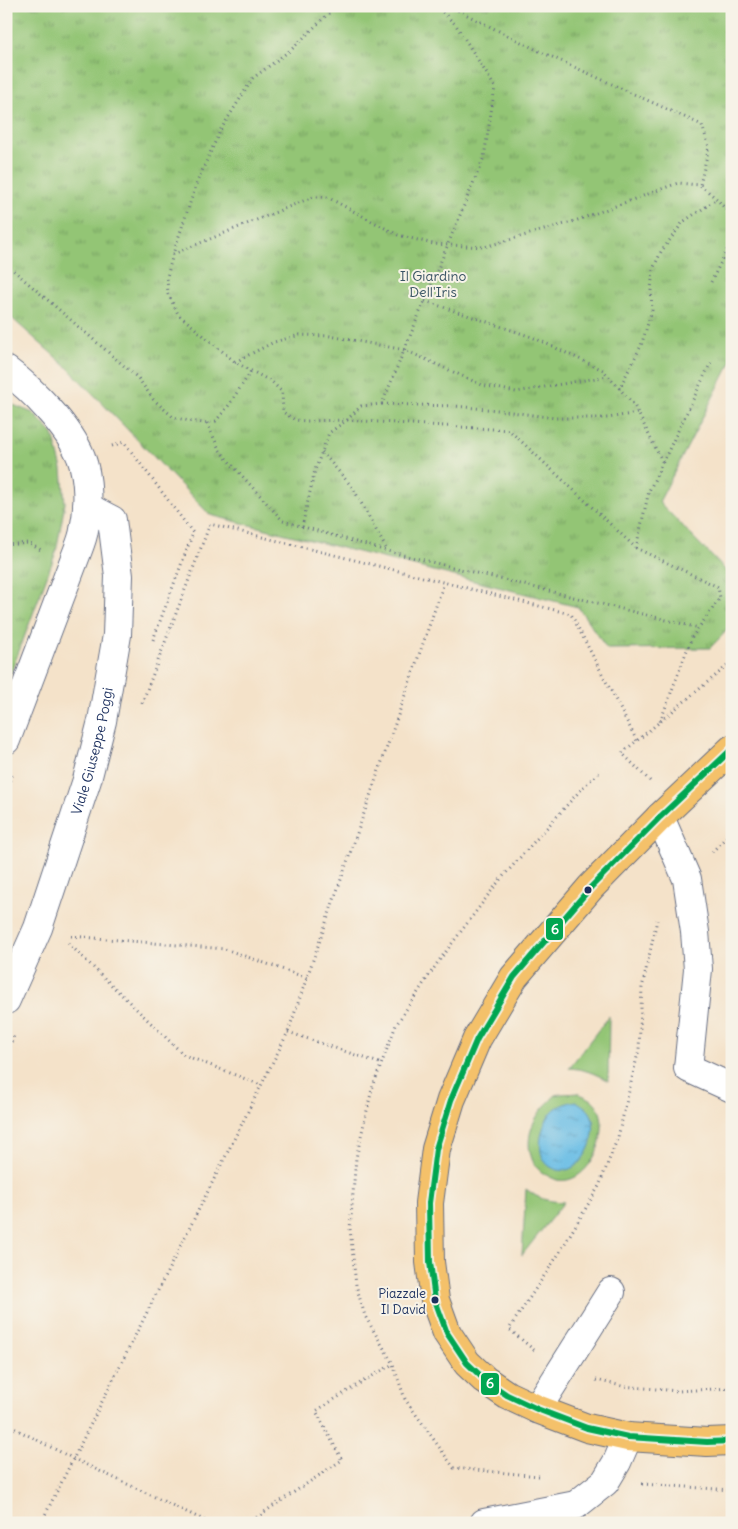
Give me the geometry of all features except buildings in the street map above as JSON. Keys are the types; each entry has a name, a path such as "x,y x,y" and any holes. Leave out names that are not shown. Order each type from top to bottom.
{"main road":[{"path":"732,749 660,817 591,887 514,977 477,1039 451,1100 436,1149 429,1202 430,1262 435,1300 447,1333 467,1363 485,1380 507,1395 586,1428 628,1437 707,1442 732,1441"}],"street":[{"path":"6,370 43,402 67,433 80,457 86,481 87,507 84,531 79,547 6,740"},
{"name":"Viale Giuseppe Poggi","path":"6,1000 49,932 102,721 117,635 119,576 112,520 87,507"},
{"path":"660,817 687,879 695,932 698,969 688,1068 732,1088"},
{"path":"538,1409 611,1292"},
{"path":"484,1523 576,1505 605,1482 618,1462 628,1437"}],"path":[{"path":"336,6 292,49 253,78 220,130 197,182 173,254 167,277 168,294 178,314 235,362 272,382 282,392 283,412 295,420 307,422 347,420 509,430 636,548 718,587 720,598 692,637 660,722"},
{"path":"382,404 484,157 495,87 456,25 436,6"},
{"path":"449,6 539,51 702,125 709,147 700,185"},
{"path":"173,254 313,197 327,197 398,235 433,244 484,247 572,222 678,183 700,185 718,199 732,218"},
{"path":"619,389 641,346 652,310 652,269 661,252 683,222 718,199"},
{"path":"711,282 732,240"},
{"path":"6,264 138,378 152,399 173,417 188,422 216,421 251,371"},
{"path":"425,301 532,337 603,370 634,405 663,463"},
{"path":"235,362 274,342 300,336 330,336 404,350 482,384 516,392 608,376"},
{"path":"636,548 649,491 711,362"},
{"path":"302,527 315,470 329,433 347,420 360,406 382,404 454,406 555,418 608,418 638,413"},
{"path":"207,422 219,449 283,521 387,551 699,628"},
{"path":"124,442 193,533"},
{"path":"322,452 353,488 387,551"},
{"path":"140,710 210,524 570,614 637,741"},
{"path":"41,1523 288,1032 444,582"},
{"path":"622,753 732,662"},
{"path":"716,848 732,831"},
{"path":"659,911 642,988 639,1049 618,1137 600,1186 558,1255 509,1329 547,1360 563,1369 592,1379 622,1386 678,1391 732,1388"},
{"path":"49,932 225,949 307,978"},
{"path":"49,932 184,1055 262,1085"},
{"path":"6,1056 17,1030"},
{"path":"288,1032 382,1064"},
{"path":"248,1523 342,1460 316,1411 393,1364"},
{"path":"6,1424 74,1459 210,1523"}],"green space":[{"name":"Il Giardino Dell'Iris","path":"6,6 732,6 732,360 659,502 732,577 732,625 710,648 607,649 578,607 210,515 68,368 6,313"},
{"path":"6,402 33,413 53,434 62,469 65,503 56,552 6,686"},
{"path":"609,1016 608,1081 580,1069 569,1068"},
{"path":"578,1093 592,1100 599,1110 602,1122 601,1136 597,1150 590,1163 581,1173 570,1179 557,1180 540,1171 534,1163 531,1156 529,1138 536,1117 556,1095"},
{"path":"526,1189 535,1196 564,1202 522,1255"}],"water":[{"path":"576,1101 588,1109 591,1114 594,1125 591,1143 587,1152 574,1166 567,1170 558,1170 544,1161 541,1153 541,1135 547,1119 554,1110"}],"transit line":[{"name":"6","path":"732,749 660,817 591,887 514,977 477,1039 451,1100 436,1149 429,1203 430,1262 435,1300 447,1333 467,1363 485,1380 507,1395 537,1409 587,1428 628,1437 707,1442 732,1441"}],"place":[{"name":"Piazzale Il David","path":"435,1300"}]}
